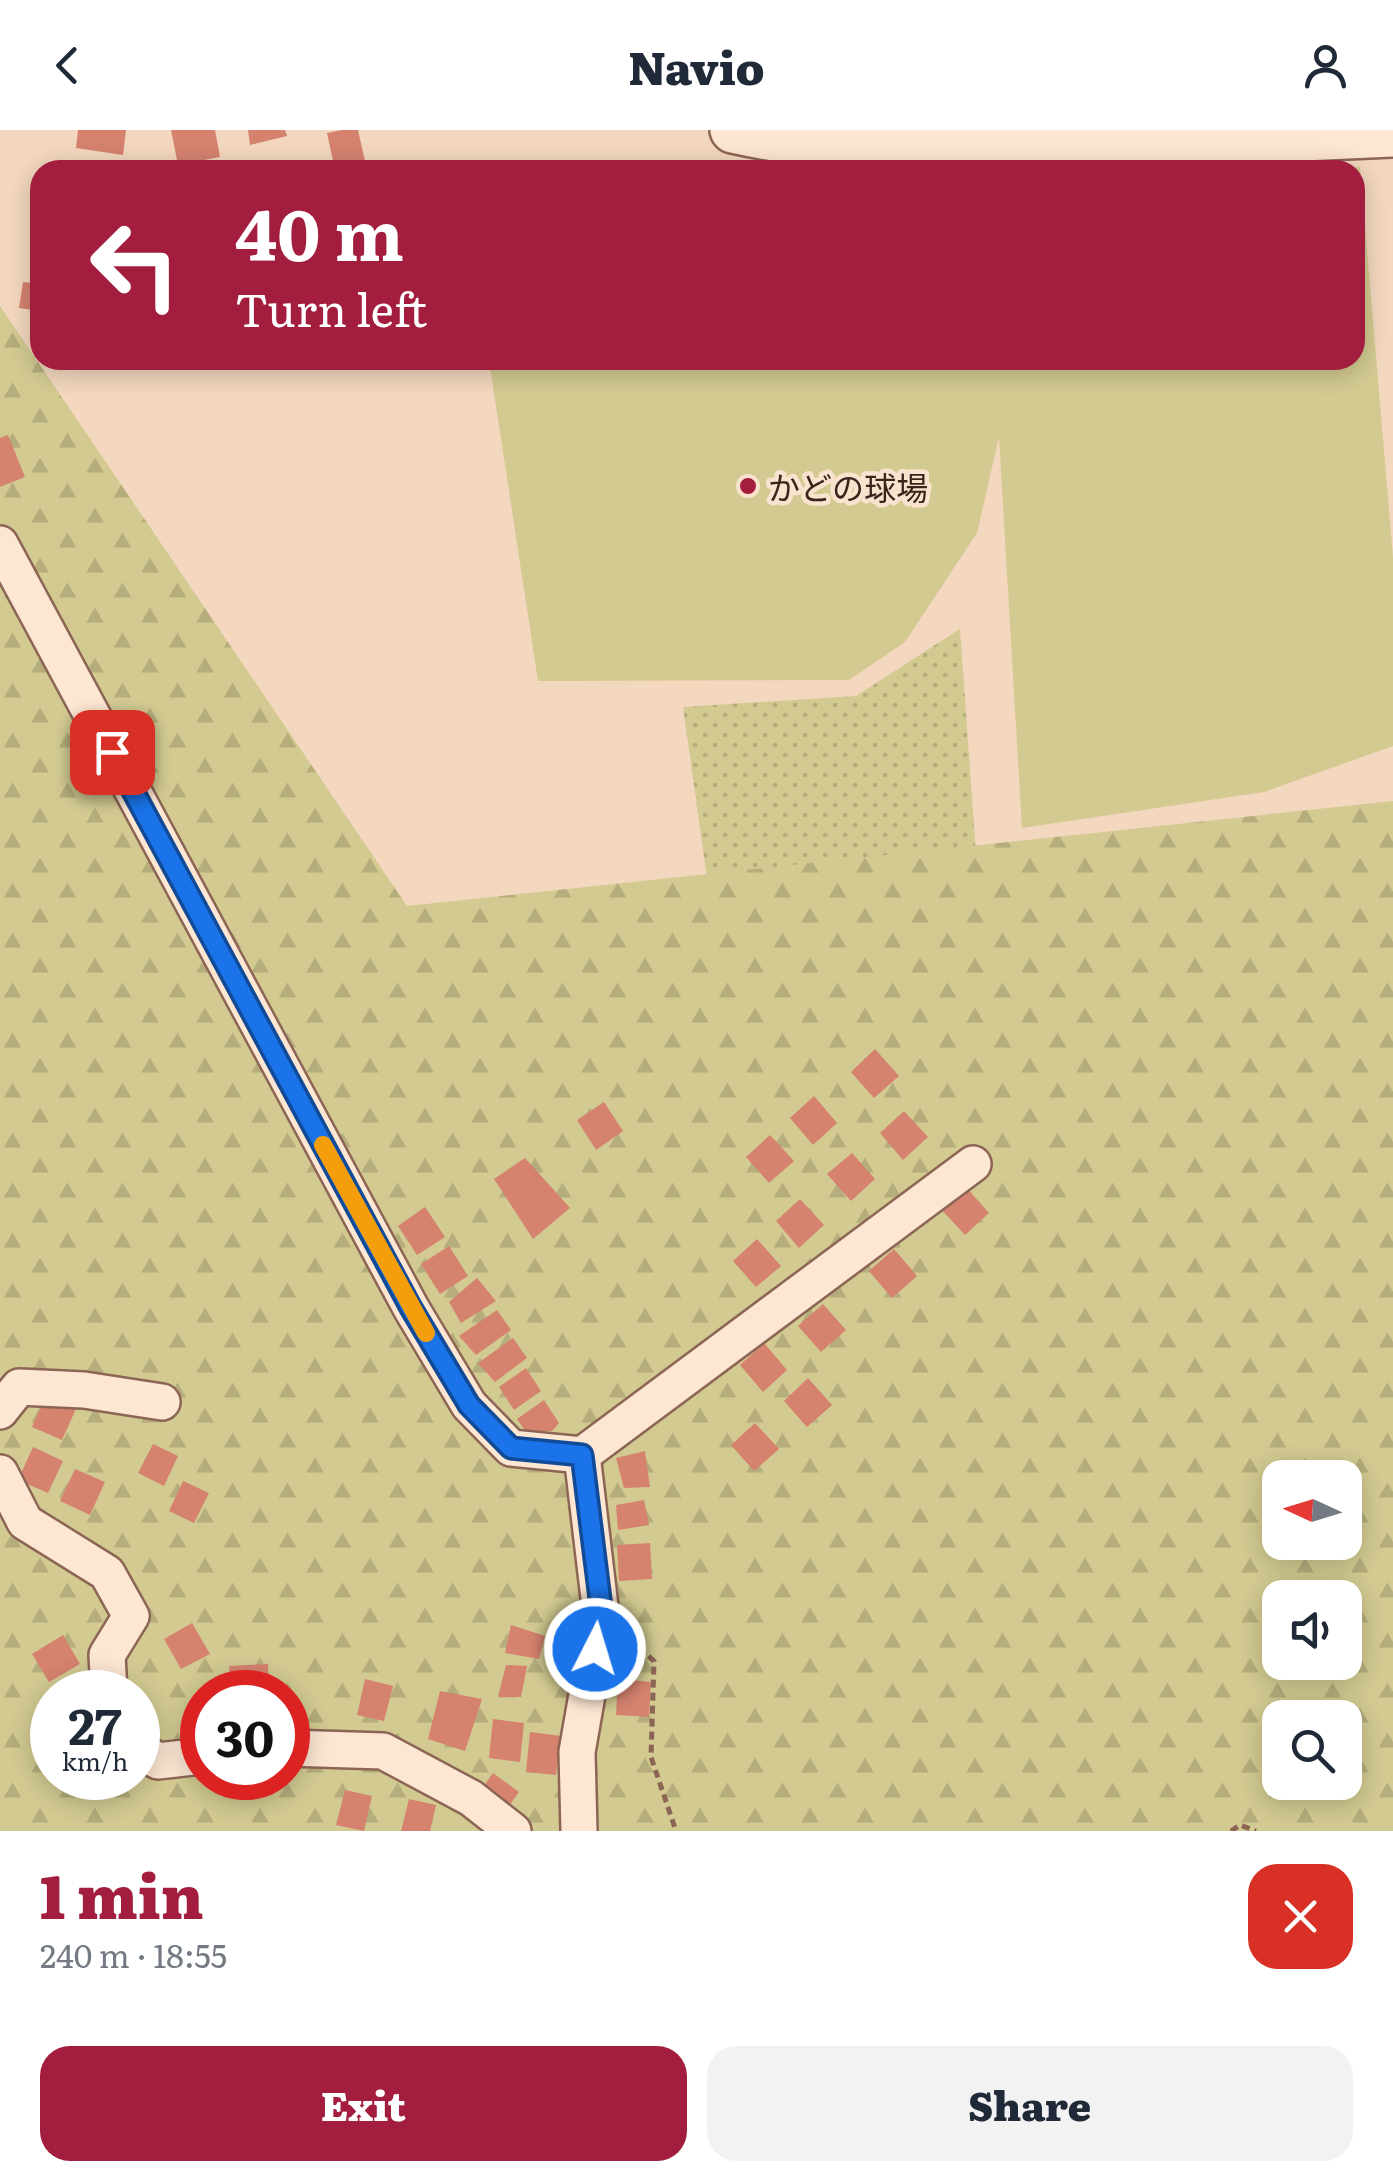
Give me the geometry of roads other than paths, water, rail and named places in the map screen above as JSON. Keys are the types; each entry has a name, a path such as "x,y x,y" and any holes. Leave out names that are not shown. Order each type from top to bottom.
{"street":[{"path":"733,130 772,139 893,141 1028,151 1393,134"},
{"path":"0,544 411,1308 469,1405 511,1448 582,1455 973,1164"},
{"path":"0,1411 19,1387 84,1390 162,1402"},
{"path":"579,1831 577,1752 602,1615 582,1455"},
{"path":"0,1473 25,1522 107,1573 131,1616 107,1655 108,1670"},
{"path":"310,1749 383,1751 471,1798 512,1831"}],"place":[{"name":"かどの球場","path":"748,486"}]}
